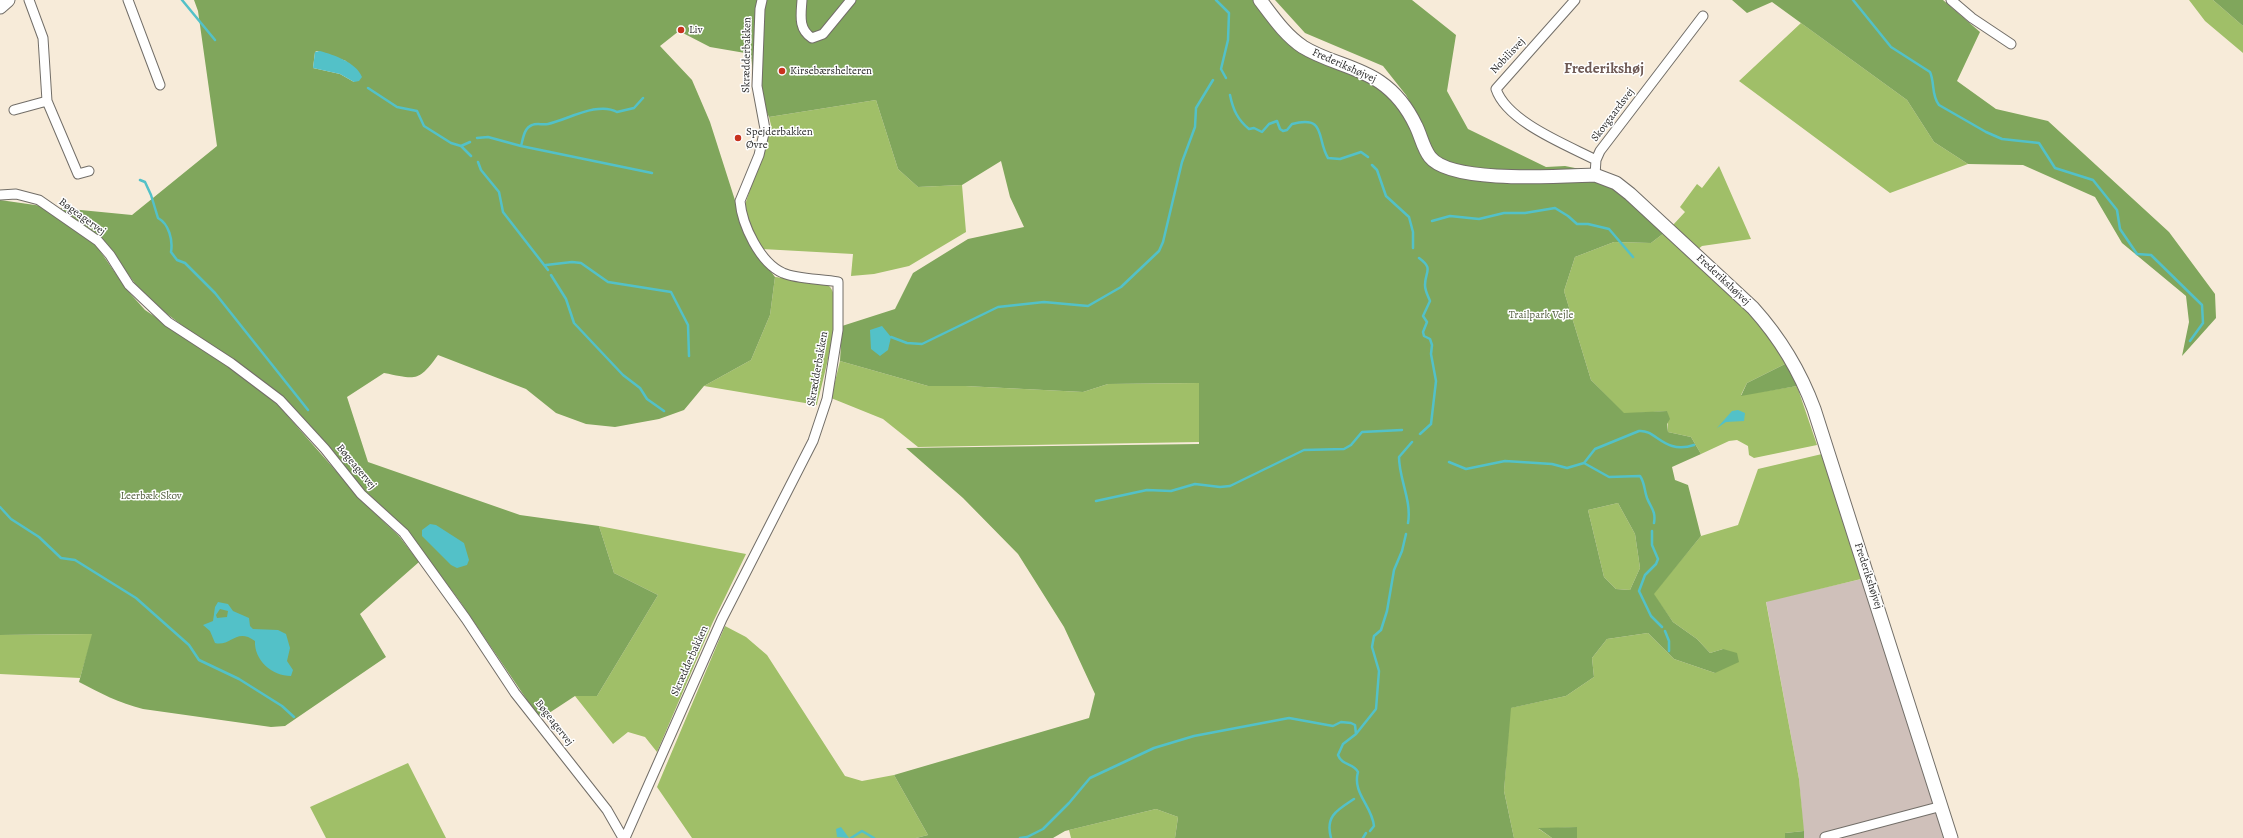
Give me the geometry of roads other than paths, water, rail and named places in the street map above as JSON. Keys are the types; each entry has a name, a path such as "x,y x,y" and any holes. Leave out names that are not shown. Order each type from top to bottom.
{"street":[{"path":"0,7 8,0"},
{"path":"29,0 43,38 47,101 78,174 89,171"},
{"path":"128,0 160,85"},
{"name":"Skrædderbakken","path":"624,838 722,619 813,441 827,399 838,330 838,282 784,274 771,267 749,236 740,210 740,202 759,155 765,129 757,86 760,9 762,0"},
{"path":"802,0 801,22 804,32 812,38 823,34 851,0"},
{"name":"Frederikshøjvej","path":"1260,0 1291,38 1305,48 1370,75 1389,88 1405,107 1417,127 1430,158 1438,164 1452,170 1493,176 1595,175 1616,183 1634,197 1753,308 1789,353 1804,381 1828,448 1951,838"},
{"name":"Nobilisvej","path":"1575,0 1496,89 1507,107 1521,120 1596,160"},
{"path":"1951,0 1972,18 2011,44"},
{"name":"Skovgaardsvej","path":"1595,175 1596,160 1600,151 1703,16"},
{"path":"14,110 47,101"},
{"name":"Bøgeagervej","path":"0,195 16,194 39,200 98,241 110,255 129,285 163,318 188,337 231,363 280,400 329,454 362,494 404,533 466,619 515,692 607,810 624,838"},
{"path":"1825,837 1942,806"}],"water":[{"path":"320,51 350,63 362,77 359,81 354,82 340,74 313,68 315,52"},
{"path":"882,326 891,337 888,350 880,356 871,349 870,330"},
{"path":"1738,410 1745,413 1744,421 1726,422 1717,428 1732,411"},
{"path":"430,524 436,525 464,543 469,560 467,565 457,568 451,565 422,536 422,530"},
{"path":"218,602 228,604 233,611 249,618 250,626 253,629 278,630 286,634 290,648 287,661 293,670 291,676 277,673 266,666 255,648 255,641 248,637 243,636 221,643 215,643 210,631 203,625 213,621 215,607","holes":["220,609 228,611 227,617 217,618 216,615"]},
{"path":"841,827 849,838 837,837 836,829"}],"waterway":[{"path":"182,0 215,40"},
{"path":"1216,0 1229,13 1228,40 1221,69 1226,78"},
{"path":"1853,0 1891,47 1930,72 1935,97 1939,105 1986,132 2002,139 2039,143 2055,168 2093,180 2117,210 2120,229 2137,254 2151,255 2202,305 2203,323 2190,341"},
{"path":"891,337 907,343 922,344 998,307 1044,302 1088,306 1121,287 1159,251 1163,242 1182,162 1195,127 1196,108 1213,80"},
{"path":"368,88 397,107 417,111 424,126 451,143 461,146 471,156"},
{"path":"1230,95 1236,114 1249,129 1254,128 1262,132 1269,124 1277,121 1280,129 1283,131 1287,130 1292,124 1303,122 1311,123 1319,130 1324,150 1328,158 1340,159 1361,152 1368,157"},
{"path":"477,138 488,137 521,146 523,137 529,126 556,122 582,112 592,110 609,109 617,112 634,108 643,98"},
{"path":"461,146 470,142"},
{"path":"521,146 652,173"},
{"path":"478,162 481,170 499,192 503,212 548,270"},
{"path":"1372,165 1377,170 1386,196 1409,217 1413,232 1413,248"},
{"path":"140,180 145,182 151,195 158,218 167,228 171,238 171,252 177,260 185,263 215,293 308,410"},
{"path":"1432,221 1450,216 1479,219 1504,213 1525,213 1555,208 1577,224 1588,224 1609,229 1633,257"},
{"path":"1419,258 1424,262 1428,270 1425,280 1425,287 1430,301 1423,316 1427,322 1423,332 1424,336 1430,339 1432,345 1431,354 1436,381 1431,424 1420,434"},
{"path":"546,265 572,262 581,263 608,282 671,292 688,325 689,356"},
{"path":"551,275 566,299 574,323 623,375 640,388 647,399 664,411"},
{"path":"1096,501 1147,490 1171,491 1195,484 1220,487 1230,486 1304,450 1344,449 1351,445 1362,432 1402,430"},
{"path":"1584,463 1595,449 1639,431 1645,431 1675,447 1694,445"},
{"path":"1408,523 1409,515 1407,498 1401,474 1399,457 1412,442"},
{"path":"1449,462 1466,469 1505,461 1552,464 1567,468 1584,463 1609,477 1640,476 1643,481 1647,498 1654,512 1654,523"},
{"path":"0,507 11,519 39,537 61,558 75,560 136,598 189,645 199,660 239,679 282,706 294,717"},
{"path":"1652,531 1652,545 1658,559 1656,564 1645,575 1639,591 1651,616 1662,627"},
{"path":"1370,831 1374,826 1370,812 1360,793 1357,780 1358,772 1354,767 1342,761 1338,755 1343,744 1356,734 1376,709 1379,671 1372,647 1374,636 1381,630 1387,611 1394,570 1402,551 1406,534"},
{"path":"1665,631 1669,641 1669,651"},
{"path":"1020,838 1027,837 1043,829 1069,803 1090,778 1154,748 1194,736 1289,718 1333,726 1341,722 1351,723 1355,725 1356,734"},
{"path":"1331,838 1331,819 1338,810 1354,799"},
{"path":"851,838 862,831 874,838"},
{"path":"1363,838 1366,833"}],"place":[{"name":"Liv","path":"681,30"},
{"name":"Kirsebærshelteren","path":"782,71"},
{"name":"Spejderbakken Øvre","path":"738,138"}],"district":[{"name":"Frederikshøj","path":"1604,69"}],"park label":[{"name":"Trailpark Vejle","path":"1541,315"},
{"name":"Leerbæk Skov","path":"151,496"}]}
